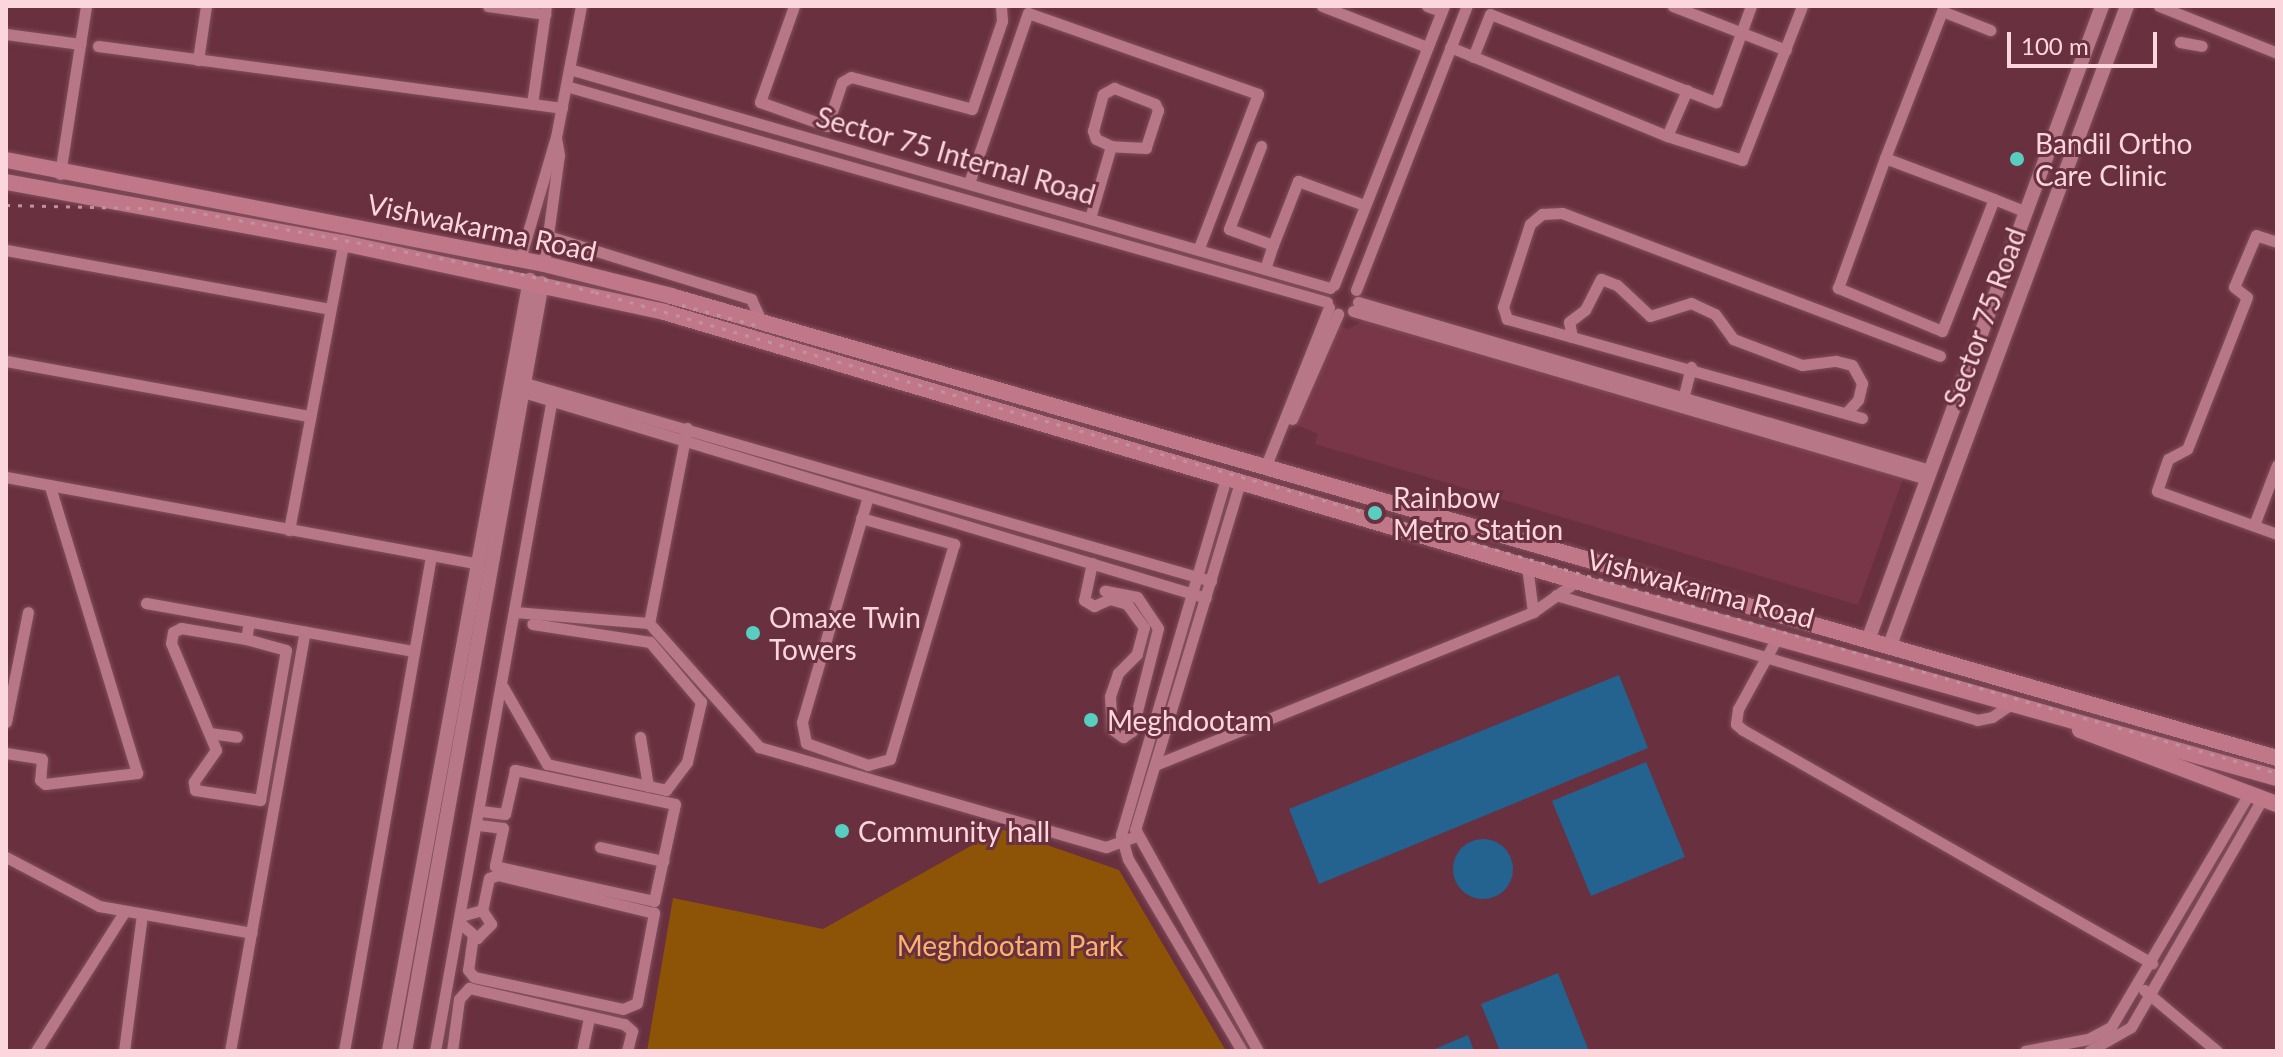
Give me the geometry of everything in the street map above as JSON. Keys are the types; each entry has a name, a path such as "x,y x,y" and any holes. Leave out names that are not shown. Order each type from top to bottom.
{"main road":[{"name":"Vishwakarma Road","path":"6,160 60,174 544,264 762,323 2277,758"},
{"name":"Vishwakarma Road","path":"6,182 343,243 536,282 664,312 1577,581 2277,778"},
{"path":"940,393 945,383 941,375"},
{"path":"975,403 973,391 979,386"},
{"path":"2045,711 2085,733 2262,799"}],"street":[{"path":"60,174 86,6"},
{"path":"198,60 206,6"},
{"path":"488,6 546,10 532,104"},
{"path":"520,259 556,137 581,6"},
{"path":"794,6 760,102 827,126"},
{"path":"823,142 842,82 851,77 972,109 1002,21 1001,6"},
{"path":"1322,6 1427,47"},
{"path":"1268,469 1331,308 1332,287 1442,9 1427,6"},
{"path":"1355,301 1423,115 1467,6"},
{"path":"1673,6 1786,50"},
{"path":"1473,57 1490,14 1716,102 1751,6"},
{"path":"1450,47 1667,136 1742,160 1802,6"},
{"name":"Sector 75 Road","path":"1868,640 2102,6"},
{"name":"Sector 75 Road","path":"1890,645 2127,6"},
{"path":"2159,6 2172,8 2277,53"},
{"path":"1990,30 1942,11 1838,288 1942,331 1994,199"},
{"path":"969,183 1028,13 1258,94 1198,250"},
{"path":"6,34 80,44"},
{"path":"2180,42 2202,46"},
{"path":"98,46 562,108"},
{"name":"Sector 75 Internal Road","path":"569,69 1265,269 1332,287 1348,284 1355,301"},
{"name":"Sector 75 Internal Road","path":"566,86 1331,308"},
{"path":"1114,88 1155,104 1158,110 1146,148 1111,146 1096,139 1093,131 1103,94 1114,88"},
{"path":"1667,136 1687,90"},
{"path":"1403,107 1423,115"},
{"path":"544,264 559,155 556,137"},
{"path":"1090,218 1111,146"},
{"path":"1261,146 1229,229 1273,245"},
{"path":"1885,158 2026,212"},
{"path":"1265,269 1298,181 1364,205"},
{"path":"1862,418 1691,367 1519,326 1507,319 1503,307 1530,224 1551,212 1940,356"},
{"path":"2277,242 2256,235 2233,288 2247,297 2187,449 2168,459 2157,491 2277,534"},
{"path":"548,236 751,299 762,323"},
{"path":"289,530 343,243"},
{"path":"6,250 330,309"},
{"path":"1572,337 1569,322 1585,310 1601,279 1617,285 1650,316 1691,303 1715,314 1733,339 1802,365 1836,361 1852,365 1862,383 1858,400 1846,413"},
{"path":"405,1051 524,387 536,282"},
{"path":"389,1051 479,564 536,282"},
{"path":"1355,301 1929,474"},
{"path":"1331,308 1355,301 1684,395 1929,474"},
{"path":"6,361 310,416"},
{"path":"1684,395 1691,367"},
{"path":"524,387 554,387 1211,581"},
{"path":"524,387 552,402 1206,598"},
{"path":"554,387 479,825 435,1048 452,1049 459,999 469,988 624,1024 632,1031 627,1051"},
{"path":"649,623 687,428"},
{"path":"2254,525 2277,465"},
{"path":"6,477 479,564"},
{"path":"514,612 649,623 759,747 1106,847 1123,844 1136,836 1211,581 1233,480"},
{"path":"1233,480 1197,577 1123,844 1242,1051"},
{"path":"6,753 42,759 40,780 45,784 137,773 50,487"},
{"path":"861,518 954,544 890,759 868,765 806,743 802,722 861,518 868,496"},
{"path":"977,529 981,515"},
{"path":"344,1051 431,556"},
{"path":"1092,563 1085,586 1086,604 1094,606 1104,593 1109,569"},
{"path":"1527,566 1533,612"},
{"path":"1157,764 1533,612 1577,581"},
{"path":"1085,586 1093,583 1104,593 1127,604 1141,618 1142,640 1118,673 1110,696 1112,729 1118,736 1132,731 1158,638 1153,615 1130,592 1104,593"},
{"path":"1556,595 1977,720 1992,717 2014,702"},
{"path":"1623,616 1629,595"},
{"path":"1882,601 1903,609"},
{"path":"146,603 414,651"},
{"path":"6,722 28,612"},
{"path":"231,636 234,619"},
{"path":"246,639 249,622"},
{"path":"503,687 547,764 666,790 687,762 701,702 650,642 532,624"},
{"path":"260,800 286,650 246,639 181,628 173,632 171,643 216,750 194,782 195,790 260,800 275,802"},
{"path":"230,1051 305,632"},
{"path":"1778,636 1738,709 1736,724 2152,963"},
{"path":"1128,663 1149,673"},
{"path":"210,733 237,737"},
{"path":"640,737 648,786"},
{"path":"515,770 675,804 654,901 495,866 505,814 515,770"},
{"path":"2025,1051 2088,1039 2111,1027 2262,799"},
{"path":"2089,1051 2131,1027 2262,799"},
{"path":"481,811 505,814"},
{"path":"479,825 503,828"},
{"path":"1136,836 1258,1051"},
{"path":"600,847 663,861"},
{"path":"6,857 99,906 252,933"},
{"path":"460,919 473,935 482,936 491,924 482,910 489,878 498,875 654,913 637,1003 623,1009 474,977 468,970 473,935"},
{"path":"460,919 482,910"},
{"path":"36,1051 125,911"},
{"path":"124,1051 142,914"},
{"path":"2139,985 2217,1051"},
{"path":"582,1051 589,1017"},
{"path":"440,1022 456,1025"}],"shaded area":[{"path":"1366,319 1904,476 1858,605 1315,444 1318,434 1294,424 1331,323 1348,329"}],"green space":[{"name":"Meghdootam Park","path":"1001,829 1119,870 1226,1051 647,1051 673,898 823,929"}],"water":[{"path":"1619,675 1648,748 1319,884 1289,809"},
{"path":"1646,762 1685,857 1591,896 1552,801"},
{"path":"1483,839 1495,841 1504,848 1511,857 1511,881 1504,890 1495,897 1483,899 1471,897 1462,890 1455,881 1453,869 1455,857 1462,848 1471,841"},
{"path":"1558,973 1589,1051 1500,1051 1481,1004"},
{"path":"1468,1035 1474,1051 1430,1051"}],"railway":[{"path":"6,205 180,209 509,271 595,292 2277,773"},
{"path":"682,305 755,325"}],"place":[{"name":"Bandil Ortho Care Clinic","path":"2017,159"},
{"name":"Rainbow Metro Station","path":"1375,513"},
{"name":"Omaxe Twin Towers","path":"753,633"},
{"name":"Meghdootam","path":"1091,720"},
{"name":"Community hall","path":"842,831"}]}
